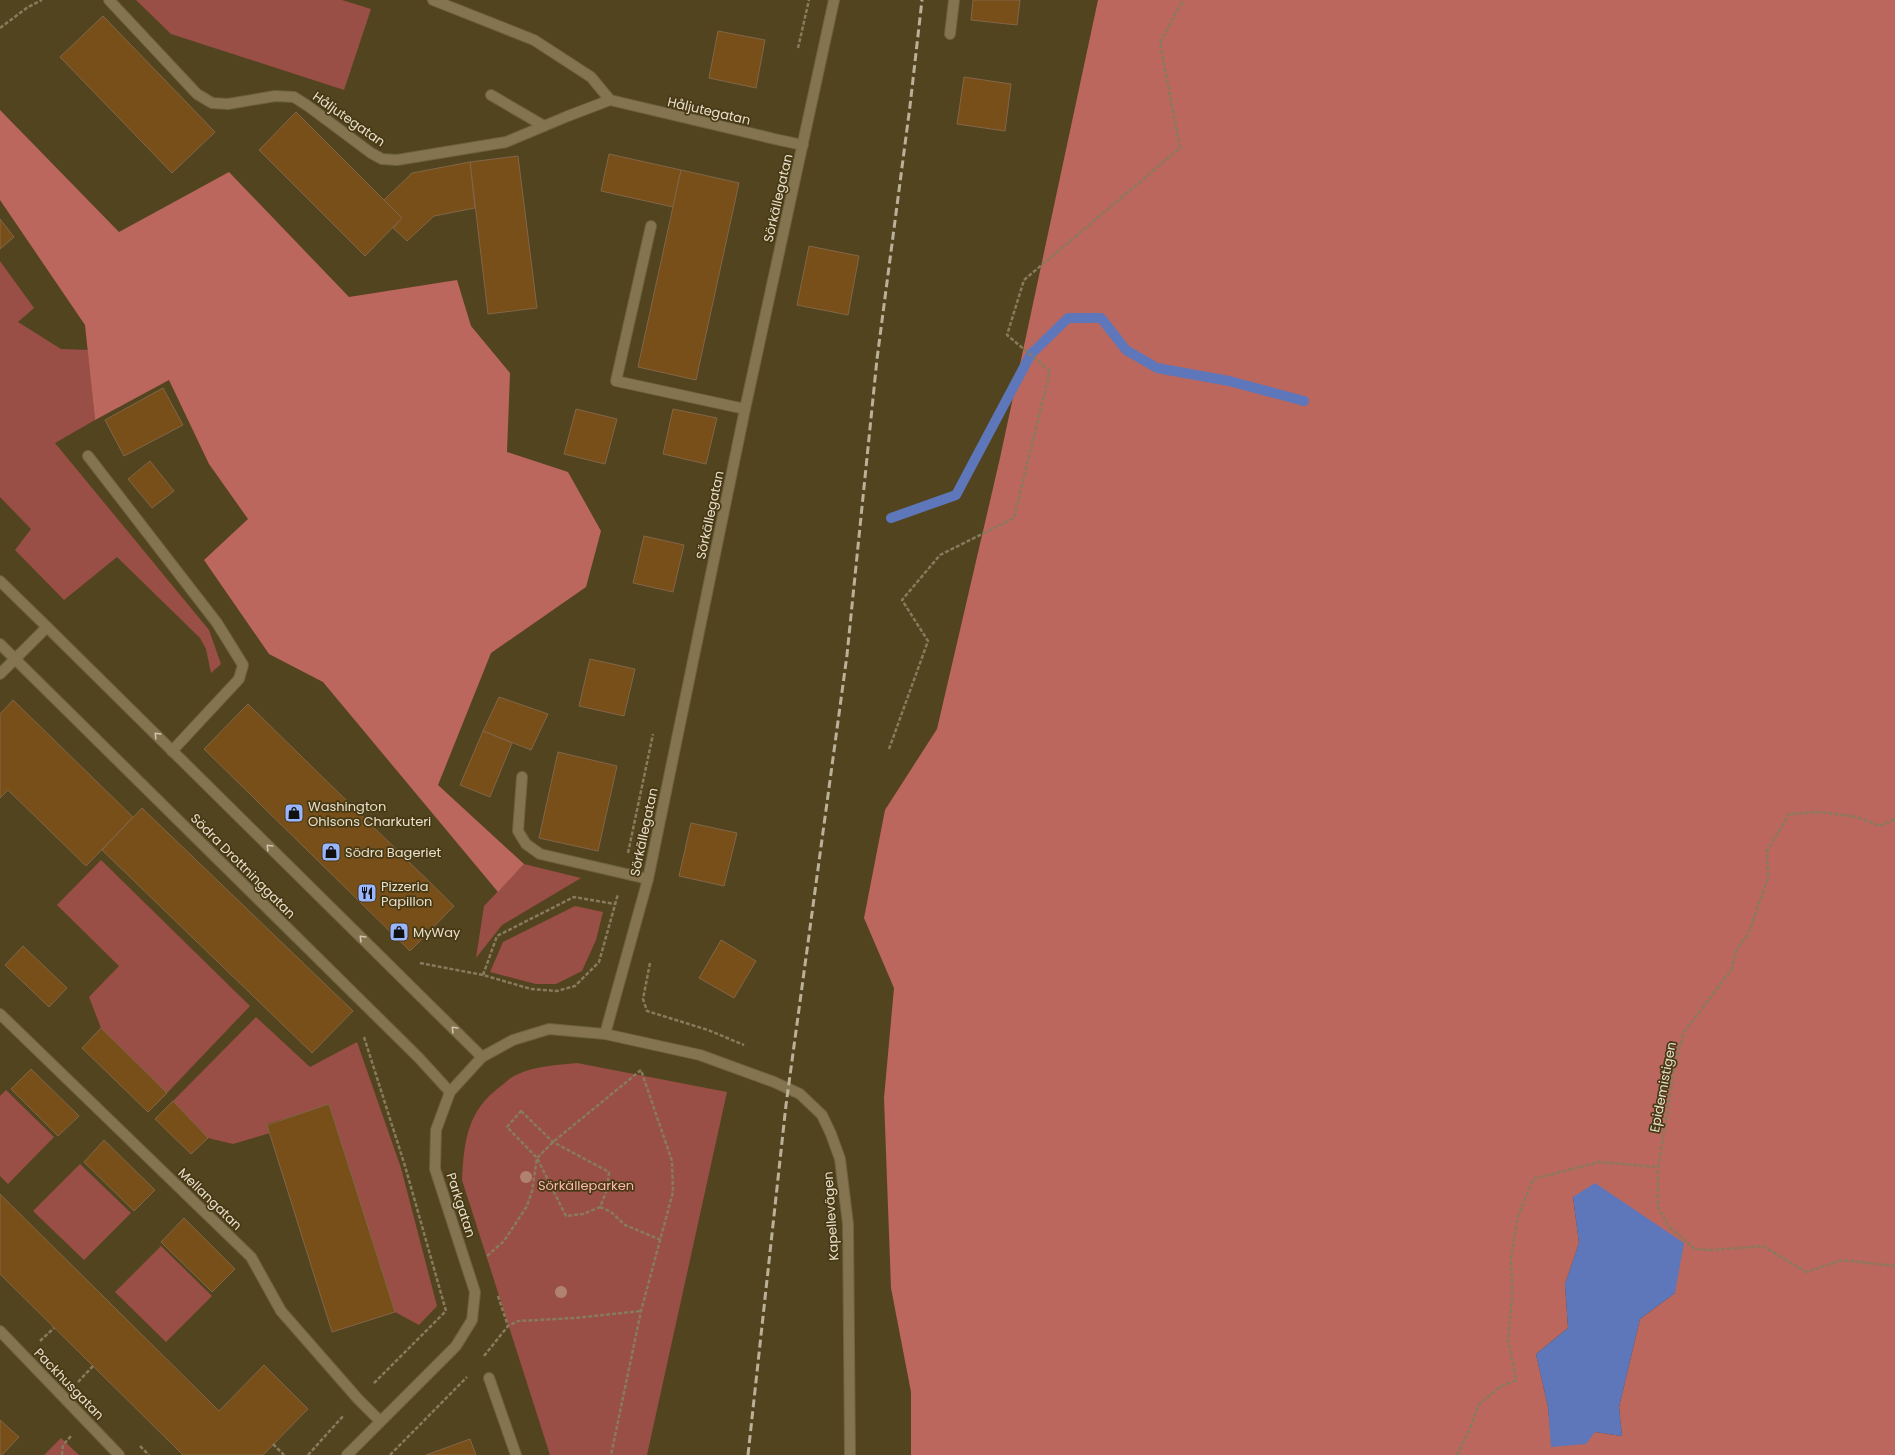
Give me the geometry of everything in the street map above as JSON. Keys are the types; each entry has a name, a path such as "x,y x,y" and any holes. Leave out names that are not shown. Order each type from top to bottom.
{"street":[{"name":"Håljutegatan","path":"109,0 197,94 212,103 228,104 275,96 294,97 371,153 382,158 397,160 506,142 610,100 804,145"},
{"path":"433,0 534,40 591,77 610,100"},
{"name":"Sörkällegatan","path":"605,1034 648,879 745,409 804,145 834,0"},
{"path":"950,34 954,0"},
{"path":"491,94 544,126"},
{"path":"651,226 616,382 745,409"},
{"path":"88,456 217,623 243,665 239,679 172,751"},
{"path":"0,581 482,1057"},
{"path":"0,674 47,627"},
{"name":"Södra Drottninggatan","path":"0,644 414,1053 450,1092"},
{"path":"522,777 518,831 526,844 540,854 648,879"},
{"name":"Mellangatan","path":"0,1014 250,1257 281,1311 358,1399 380,1421"},
{"name":"Parkgatan","path":"347,1455 456,1346 472,1320 475,1292 435,1169 436,1130 450,1092 482,1057 513,1040 549,1028 605,1034 700,1055"},
{"name":"Kapellevägen","path":"700,1055 774,1082 800,1094 822,1115 831,1134 840,1159 848,1224 850,1455"},
{"name":"Packhusgatan","path":"0,1331 119,1455"},
{"path":"489,1378 516,1455"}],"path":[{"path":"0,28 28,7 42,0"},
{"path":"798,52 809,0"},
{"path":"889,749 928,641 902,600 940,555 1014,518 1050,371 1008,335 1024,280 1180,148 1160,43 1183,0"},
{"path":"417,962 483,975 531,989 557,991 575,986 599,962 624,873 653,733"},
{"name":"Epidemistigen","path":"1895,819 1880,826 1856,817 1820,812 1789,814 1767,851 1768,878 1748,934 1737,949 1731,970 1684,1032 1675,1064 1658,1167 1658,1207 1669,1227 1696,1249 1714,1250 1763,1246 1806,1272 1842,1260 1895,1266"},
{"path":"483,975 497,936 574,897 615,904"},
{"path":"308,1455 358,1399 446,1311 405,1166 362,1032"},
{"path":"486,1257 504,1241 527,1206 532,1191 537,1158 553,1142 641,1070 672,1161 673,1192 641,1311 611,1455"},
{"path":"521,1111 553,1142 609,1172 607,1190 600,1207 584,1214 566,1216 537,1158 507,1127 521,1111"},
{"path":"1457,1455 1479,1404 1500,1387 1516,1380 1508,1339 1512,1298 1511,1258 1517,1219 1533,1179 1600,1162 1658,1167"},
{"path":"600,1207 611,1212 625,1225 661,1240"},
{"path":"484,1357 508,1326 518,1320 575,1318 641,1311"},
{"path":"37,1345 54,1328"},
{"path":"76,1383 93,1366"},
{"path":"390,1455 470,1373"},
{"path":"62,1455 63,1445 73,1434"},
{"path":"274,1444 284,1455"}],"green space":[{"path":"136,0 342,0 371,9 344,90 171,34"},
{"path":"0,261 34,308 18,322 61,349 88,350 95,420 55,443 209,630 221,664 211,673 206,649 200,638 117,557 64,600 15,550 31,529 0,497"},
{"path":"101,860 250,1006 167,1093 101,1028 89,997 119,966 57,905"},
{"path":"524,864 581,878 502,925 476,958 484,906"},
{"path":"575,906 603,912 596,940 582,971 556,984 536,984 490,972 503,942"},
{"path":"256,1017 310,1067 357,1042 401,1168 437,1306 419,1325 395,1312 329,1105 267,1124 270,1133 233,1144 208,1138 173,1101"},
{"name":"Sörkälleparken","path":"577,1063 727,1092 647,1455 550,1455 462,1180 466,1140 474,1116 490,1096 510,1078 523,1072 546,1066"},
{"path":"6,1090 54,1137 8,1184 0,1176 0,1096"},
{"path":"80,1164 131,1213 84,1260 33,1211"},
{"path":"161,1246 212,1296 166,1342 115,1292"},
{"path":"61,1438 79,1455 44,1455"}],"shaded area":[{"path":"1098,0 1895,0 1895,1455 911,1455 911,1392 891,1288 884,1098 894,988 864,918 885,810 937,729 1000,458","holes":["1573,1197 1675,1293 1640,1319 1619,1407 1622,1436 1595,1432 1552,1447 1548,1407 1536,1354 1568,1328 1565,1284 1579,1243"]},
{"path":"0,110 119,232 229,172 349,297 457,280 471,326 510,373 507,452 568,472 601,531 586,587 491,653 438,785 524,864 498,892 323,682 269,654 204,560 248,519 209,464 169,380 95,420 85,325 0,200"}],"water":[{"path":"1595,1183 1684,1243 1675,1293 1640,1319 1619,1407 1622,1436 1595,1432 1586,1444 1551,1447 1548,1407 1536,1354 1568,1328 1565,1284 1579,1243 1573,1197"}],"building":[{"path":"973,0 1020,0 1017,25 971,20"},
{"path":"103,16 215,132 172,173 60,57"},
{"path":"718,31 765,40 756,88 709,78"},
{"path":"964,77 1011,84 1005,131 957,124"},
{"path":"296,112 402,218 365,256 259,150"},
{"path":"609,154 681,170 673,207 601,191"},
{"path":"518,156 537,308 488,314 470,162"},
{"path":"470,162 475,208 434,216 407,241 393,228 402,218 384,200 412,173"},
{"path":"681,170 739,183 696,380 638,367"},
{"path":"0,219 14,237 0,249"},
{"path":"809,246 859,256 848,315 797,305"},
{"path":"163,388 183,425 124,456 105,420"},
{"path":"576,409 617,419 605,464 564,454"},
{"path":"673,409 717,418 706,464 663,454"},
{"path":"150,461 174,491 152,508 128,479"},
{"path":"644,536 684,545 673,592 633,583"},
{"path":"590,659 635,669 624,716 579,706"},
{"path":"499,697 548,714 531,750 483,731"},
{"path":"13,700 133,817 86,866 8,790 0,798 0,714"},
{"path":"248,704 454,906 410,951 204,749"},
{"path":"483,731 512,743 490,797 460,785"},
{"path":"558,752 617,766 598,851 539,838"},
{"path":"142,808 353,1011 312,1053 102,850"},
{"path":"691,823 737,833 724,886 679,876"},
{"path":"721,940 756,961 734,998 699,978"},
{"path":"23,946 67,988 49,1007 5,965"},
{"path":"101,1028 167,1093 148,1112 82,1048"},
{"path":"31,1069 79,1116 58,1136 11,1089"},
{"path":"173,1101 208,1138 191,1154 155,1119"},
{"path":"329,1104 395,1312 332,1332 267,1125"},
{"path":"104,1140 155,1190 134,1211 84,1162"},
{"path":"0,1194 219,1411 264,1365 308,1409 263,1455 183,1455 0,1274"},
{"path":"184,1218 235,1269 212,1292 161,1242"},
{"path":"0,1420 19,1437 2,1455 0,1455"},
{"path":"470,1439 476,1455 426,1455"}],"waterway":[{"path":"891,518 956,495 1031,354 1068,318 1101,318 1126,350 1157,368 1229,381 1304,401"}],"railway":[{"path":"748,1455 786,1105 847,655 877,359 910,106 922,0"}],"place":[{"name":"Washington Ohlsons Charkuteri","path":"294,813"},
{"name":"Södra Bageriet","path":"331,852"},
{"name":"Pizzeria Papillon","path":"367,893"},
{"name":"MyWay","path":"399,932"}]}
